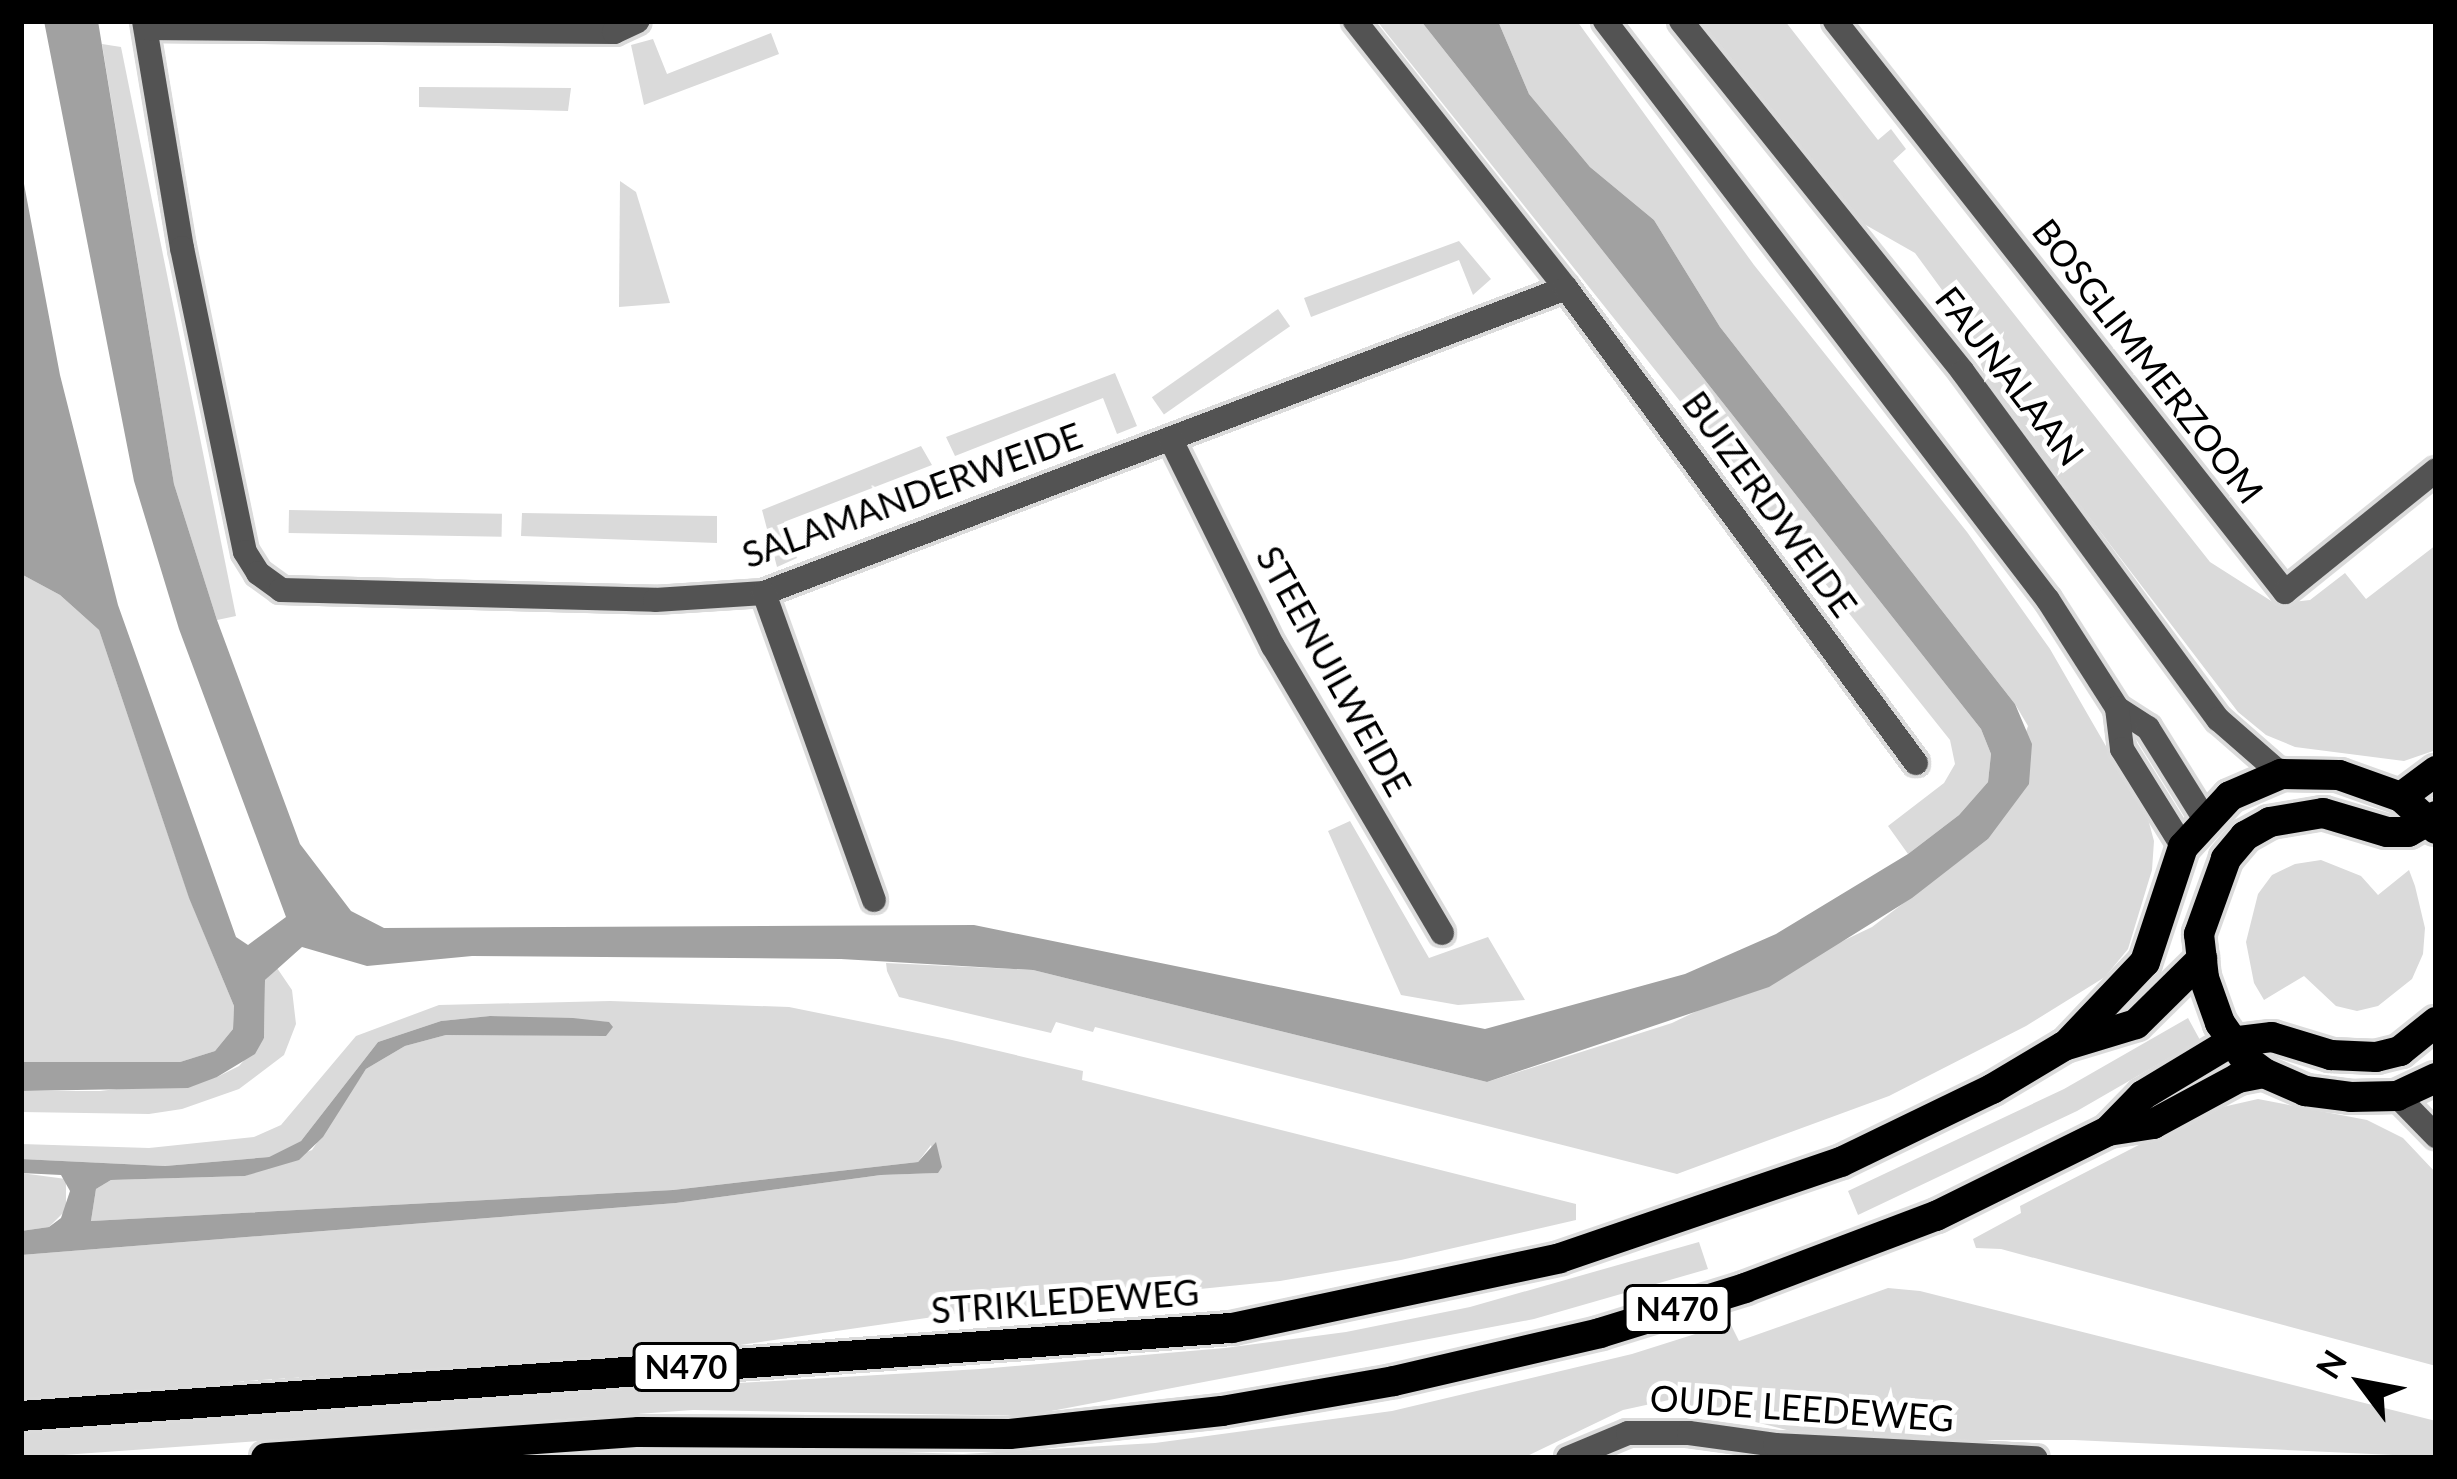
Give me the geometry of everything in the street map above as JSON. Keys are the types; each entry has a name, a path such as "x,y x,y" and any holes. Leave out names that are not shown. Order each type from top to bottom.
{"main road":[{"path":"2401,797 2436,771"},
{"name":"N470","path":"2183,847 2204,818 2230,796 2281,773 2339,775 2401,797 2434,822"},
{"name":"N470","path":"2226,859 2245,836 2296,814 2323,813 2387,832 2408,832 2434,822"},
{"path":"2204,818 2226,859 2204,912 2202,959 2212,1000 2231,1042 2264,1073 2330,1096 2397,1096 2436,1078"},
{"name":"STRIKLEDEWEG","path":"21,1416 1232,1328 1560,1258 1840,1162 1992,1089 2064,1046 2145,962 2183,847"},
{"name":"STRIKLEDEWEG","path":"2064,1046 2136,1024 2202,959"},
{"path":"2231,1042 2272,1037 2331,1055 2376,1057 2400,1051 2436,1022"},
{"name":"N470","path":"266,1458 639,1432 1010,1434 1222,1411 1394,1381 1600,1333 1745,1288 1936,1216 2108,1130 2143,1095 2231,1042"},
{"name":"N470","path":"2108,1130 2153,1124 2238,1078 2264,1073"}],"street":[{"path":"145,25 600,32 638,21"},
{"path":"1355,21 1566,288"},
{"path":"1605,21 2048,600 2117,708 2148,728 2204,818"},
{"name":"FAUNALAAN","path":"1681,21 1964,372 2218,719 2281,773"},
{"name":"BOSGLIMMERZOOM","path":"1835,21 2285,592 2436,470"},
{"name":"SALAMANDERWEIDE","path":"145,25 245,552 258,574 281,590 655,601 764,593 1566,288"},
{"name":"BUIZERDWEIDE","path":"1566,288 1916,763"},
{"name":"STEENUILWEIDE","path":"1171,440 1273,646 1442,933"},
{"path":"764,593 874,900"},
{"path":"2117,708 2122,749 2183,847"},
{"path":"2397,1096 2436,1136"},
{"name":"OUDE LEEDEWEG","path":"1568,1458 1628,1433 1689,1433 1775,1445 2036,1458"}],"shaded area":[{"path":"44,21 98,21 174,484 217,620 300,844 351,911 384,928 974,925 1485,1029 1685,974 1776,934 1908,854 1959,815 1988,782 1991,754 1981,729 1421,21 1498,21 1529,94 1590,167 1654,220 1720,327 2015,704 2032,744 2029,784 1988,839 1912,898 1769,987 1487,1082 1033,970 841,959 472,956 367,966 302,947 265,980 264,1038 255,1054 217,1077 188,1088 21,1091 21,1062 180,1062 215,1051 233,1029 234,1006 189,898 99,630 60,595 21,574 21,168 60,375 118,605 236,937 248,945 286,917 179,629 134,481"},
{"path":"1377,21 1421,21 1981,729 1991,754 1988,782 1959,815 1908,854 1888,826 1944,783 1955,764 1950,740"},
{"path":"1498,21 1577,21 1754,265 1967,532 2050,649 2148,819 2154,841 2152,870 2128,949 2105,977 2026,1026 1889,1096 1677,1174 1095,1027 1093,1032 1056,1022 1051,1033 899,997 887,971 886,963 1033,970 1487,1082 1672,1023 1872,927 1988,839 2028,726 2015,704 1720,327 1654,220 1590,167 1529,94"},
{"path":"1701,21 1785,21 1878,140 1891,129 1906,149 1893,161 2210,562 2276,604 2310,600 2345,573 2366,599 2436,545 2436,750 2404,761 2295,747 2266,735 2238,712 1989,386 1964,320 1915,253 1864,224"},
{"path":"771,33 779,54 644,105 631,45 653,39 667,74"},
{"path":"102,44 121,47 236,616 217,620 174,484"},
{"path":"419,87 571,88 568,111 419,107"},
{"path":"620,181 636,192 670,303 619,307"},
{"path":"1459,241 1491,279 1473,295 1459,260 1311,317 1304,298"},
{"path":"1278,309 1290,326 1164,415 1152,397"},
{"path":"1115,373 1137,426 1117,434 1103,398 955,456 946,437"},
{"path":"921,446 932,465 784,522 797,558 777,567 762,510"},
{"path":"289,510 502,514 502,537 289,533"},
{"path":"522,513 717,516 717,543 521,536"},
{"path":"21,574 60,595 99,630 189,897 234,1006 233,1029 215,1051 180,1062 21,1062"},
{"path":"1350,821 1429,958 1488,937 1525,1000 1458,1005 1401,995 1328,831"},
{"path":"2321,860 2361,876 2378,895 2409,870 2425,928 2423,954 2412,979 2378,1006 2357,1011 2336,1006 2304,976 2264,1000 2254,983 2246,942 2258,894 2272,875 2295,864"},
{"path":"277,968 292,990 296,1024 284,1055 239,1089 182,1109 149,1114 21,1112 21,1091 100,1091 217,1077 239,1066 264,1038 265,980"},
{"path":"610,1001 789,1007 952,1040 1083,1071 1082,1080 1576,1204 1576,1220 1401,1260 1280,1281 961,1313 692,1352 248,1381 21,1403 21,1255 676,1203 881,1175 937,1173 931,1145 918,1162 673,1190 91,1221 96,1189 111,1180 245,1176 312,1150 366,1069 405,1046 446,1035 606,1036 608,1022 490,1016 441,1021 378,1042 301,1141 269,1157 165,1166 21,1159 21,1144 149,1148 254,1137 281,1125 356,1036 439,1005"},
{"path":"490,1016 573,1018 609,1022 613,1027 606,1036 446,1035 405,1046 366,1069 323,1137 299,1160 245,1176 111,1180 96,1189 91,1221 673,1190 918,1162 936,1142 942,1167 938,1173 881,1175 676,1203 21,1255 21,1231 49,1227 61,1218 70,1191 61,1175 21,1173 21,1159 165,1166 269,1157 301,1141 378,1042 441,1021"},
{"path":"2188,1018 2200,1040 2077,1111 1858,1215 1848,1191 2064,1089"},
{"path":"2258,1099 2367,1120 2403,1138 2436,1173 2436,1366 2001,1249 1976,1248 1973,1239 2021,1213 2020,1206 2205,1111"},
{"path":"21,1173 66,1179 66,1210 49,1227 21,1231"},
{"path":"1699,1242 1708,1269 1534,1319 1025,1416 693,1410 21,1458 21,1433 326,1407 980,1369 1225,1348 1346,1332 1470,1307"},
{"path":"1888,1288 1920,1291 2436,1421 2436,1457 2074,1440 1826,1440 1669,1400 1623,1410 1523,1458 508,1458 699,1445 963,1454 1155,1443 1392,1411 1632,1354 1730,1323 1739,1341"}]}
